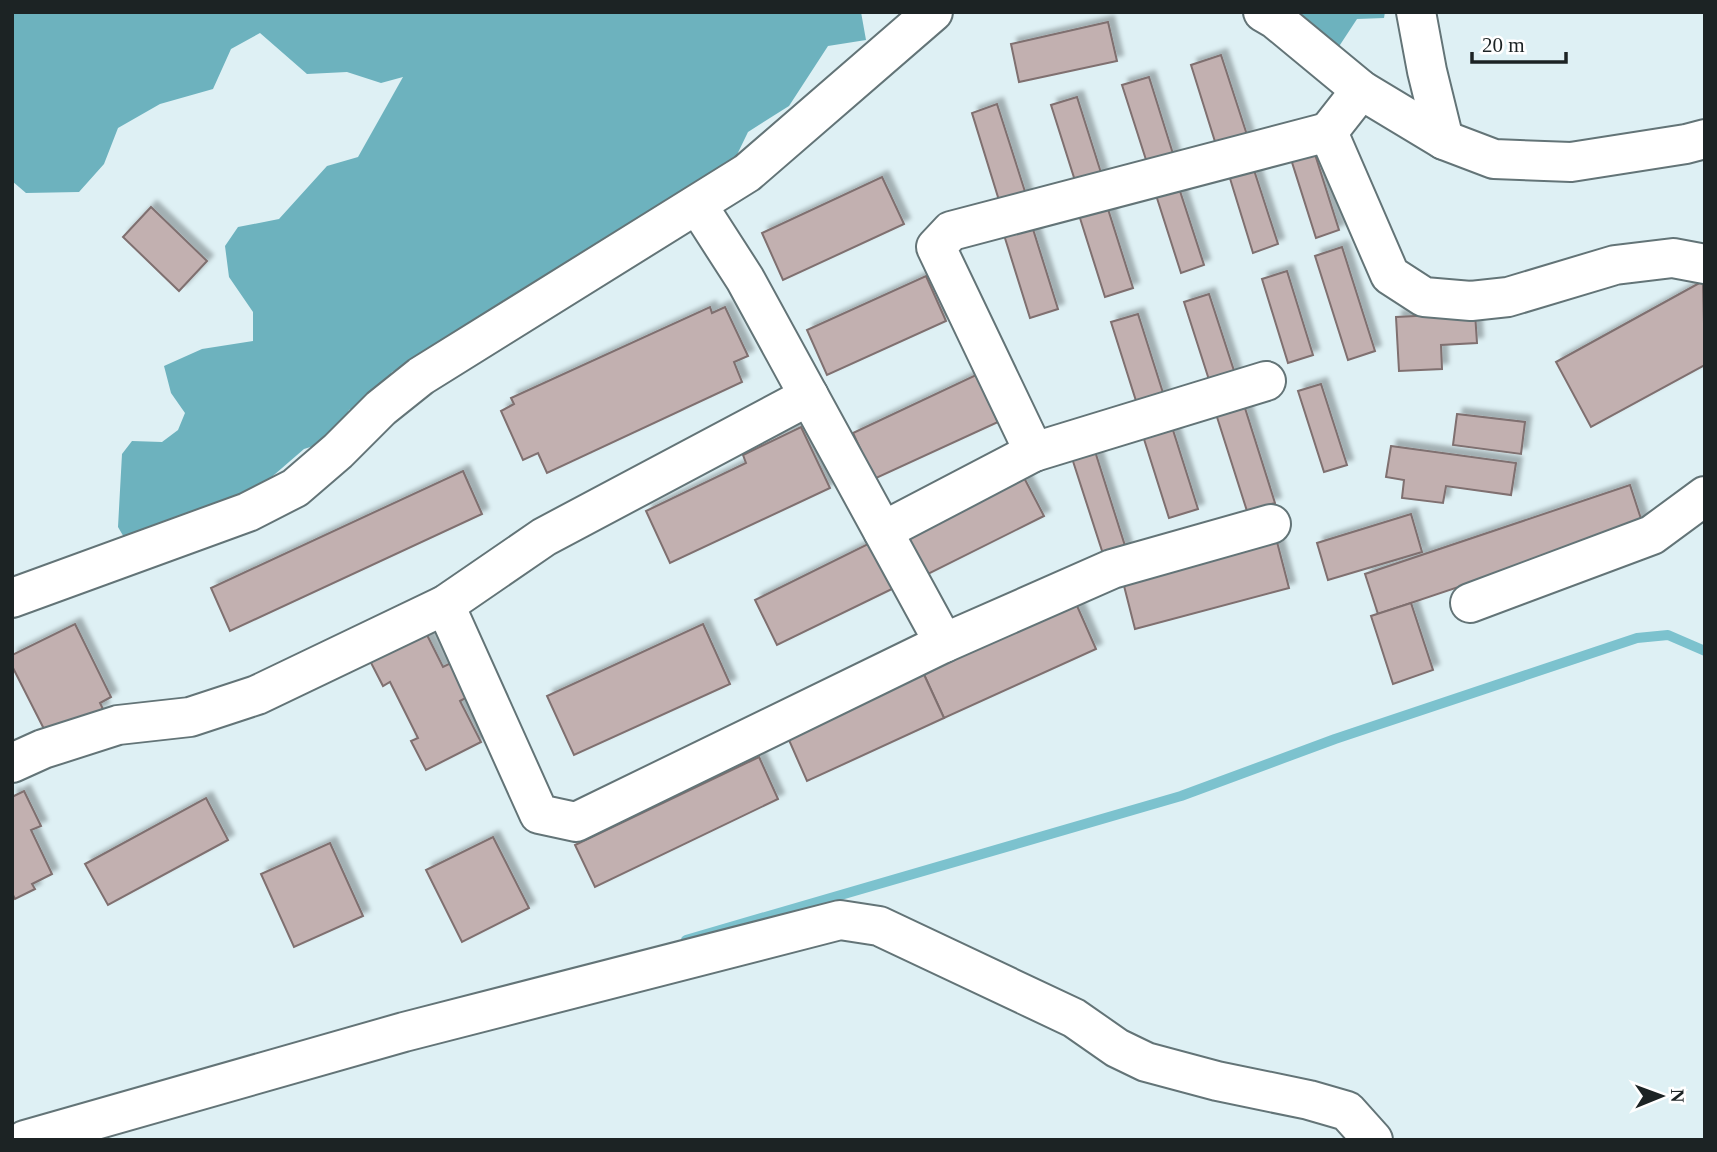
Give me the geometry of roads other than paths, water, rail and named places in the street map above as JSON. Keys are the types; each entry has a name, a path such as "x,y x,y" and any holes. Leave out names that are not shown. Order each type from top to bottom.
{"street":[{"path":"12,598 248,512 295,488 338,451 381,408 421,376 698,206 747,173 933,12"},
{"path":"1263,12 1361,90 1444,140 1493,159 1570,162 1705,139"},
{"path":"1416,12 1444,140"},
{"path":"1034,452 936,247 951,231 1328,132 1361,90"},
{"path":"1328,132 1390,275 1424,296 1471,301 1508,297 1615,265 1673,258 1705,264"},
{"path":"698,206 745,279 944,643"},
{"path":"883,531 1034,452 1266,381"},
{"path":"12,763 43,748 118,725 190,718 257,695 445,605 544,537 809,396"},
{"path":"1470,603 1652,535 1705,496"},
{"path":"445,605 539,814 576,822 944,643 1112,569 1271,524"},
{"path":"25,1140 404,1032 840,920 879,926 1074,1018 1117,1048 1146,1062 1347,1111 1373,1140"}],"waterway":[{"path":"686,940 1181,796 1335,739 1637,638 1668,635 1705,651"}]}
